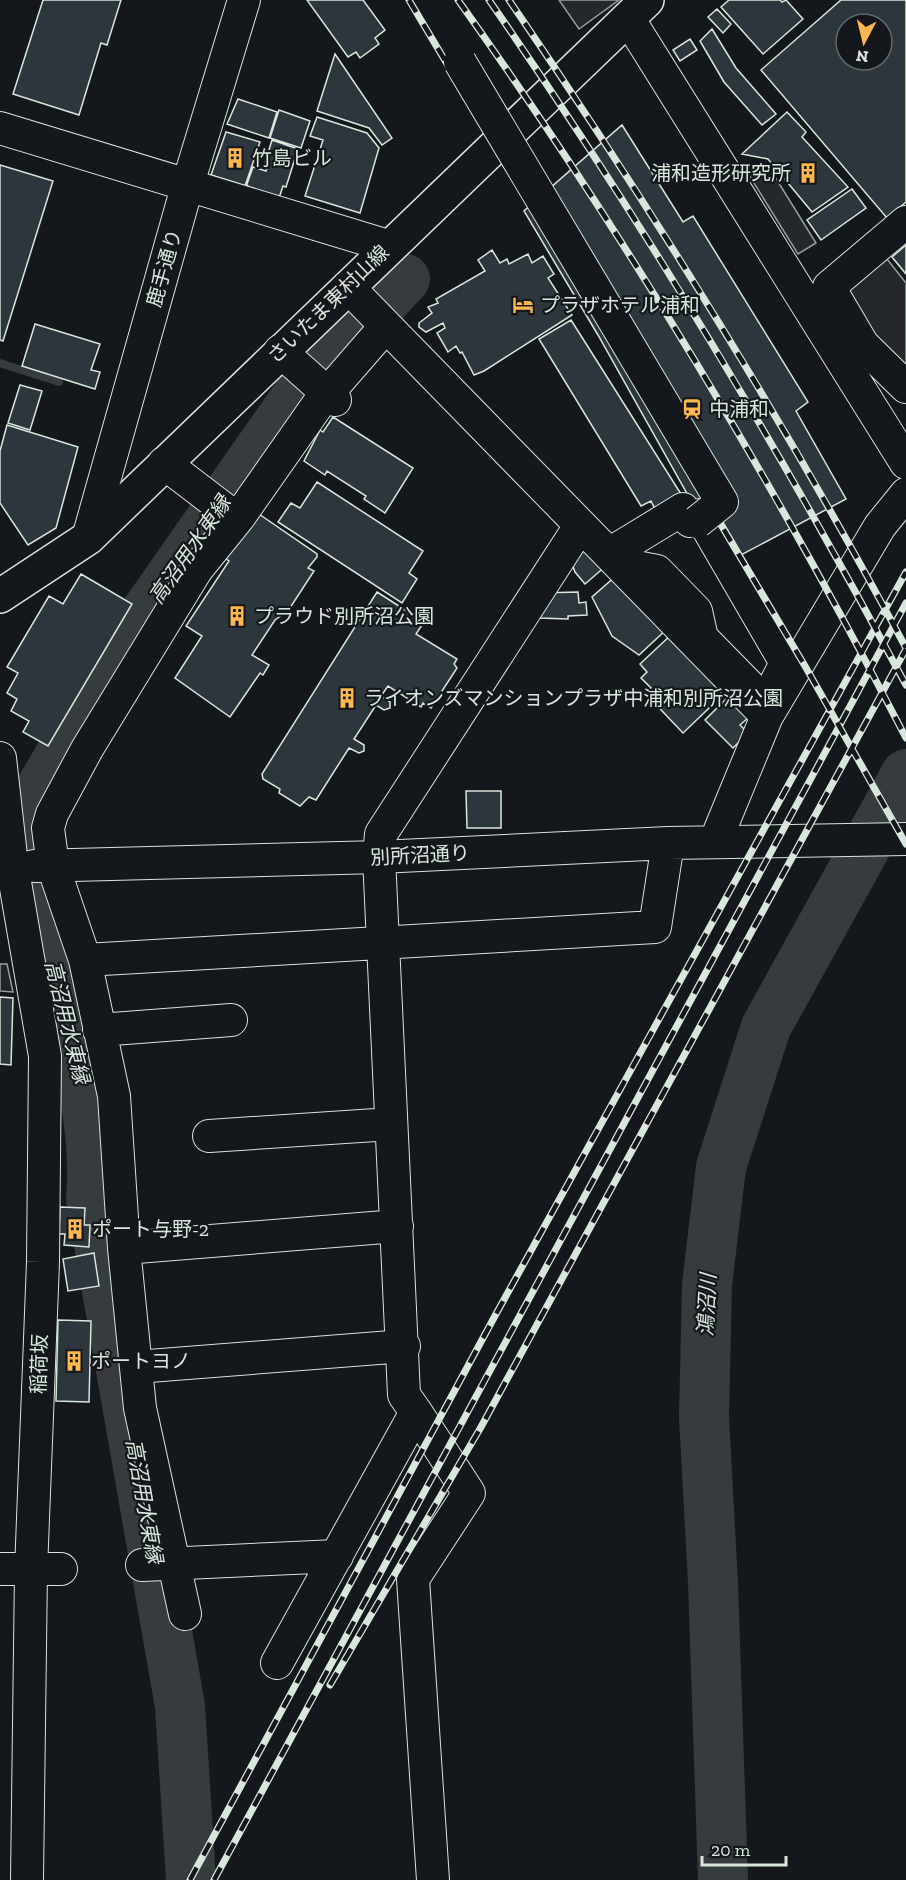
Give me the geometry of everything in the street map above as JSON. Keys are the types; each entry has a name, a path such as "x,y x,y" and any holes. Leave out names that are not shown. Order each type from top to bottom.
{"main road":[{"name":"さいたま東村山線","path":"0,596 88,538 280,351 370,311 388,246 637,9"}],"street":[{"name":"鹿手通り","path":"88,538 187,187 244,0"},
{"path":"637,9 906,463"},
{"path":"460,62 722,502 697,522"},
{"path":"0,129 388,246"},
{"path":"906,222 829,287 863,345 906,387"},
{"path":"27,866 87,748 197,569 224,508 283,451 320,388 370,311 767,716"},
{"path":"280,351 320,388"},
{"path":"164,463 224,508"},
{"path":"715,842 767,716 880,526 906,494"},
{"path":"683,509 690,521 700,515 786,663 770,694 758,695 702,638 696,611 657,571 636,567 619,548 683,509"},
{"path":"433,1880 413,1579 469,1493 404,1395 404,1346 379,857 381,834 580,526"},
{"path":"0,758 27,866 85,960 114,1096 124,1248 140,1408 161,1564 185,1614"},
{"name":"別所沼通り","path":"27,866 379,857 668,843 898,839"},
{"path":"85,960 655,927 668,843"},
{"name":"稲荷坂","path":"27,866 45,1056 43,1262 46,1570 27,1873"},
{"path":"99,1030 231,1020"},
{"path":"209,1136 391,1124"},
{"path":"124,1248 397,1226"},
{"path":"136,1366 404,1346"},
{"path":"277,1663 416,1412"},
{"path":"161,1564 337,1556"},
{"path":"0,1569 46,1570"}],"shaded area":[{"path":"559,0 619,0 579,29"},
{"path":"767,164 816,243 798,254 749,175"},
{"path":"883,254 906,283 906,378 837,289"},
{"path":"0,964 7,964 13,992 0,991"}],"building":[{"path":"43,0 121,0 107,45 101,43 79,115 13,94"},
{"path":"307,0 363,0 385,30 375,38 379,44 360,58 356,52 348,57"},
{"path":"729,0 780,0 782,2 786,0 803,19 763,54 721,7"},
{"path":"841,0 906,0 906,202 887,218 761,70"},
{"path":"717,9 731,24 723,33 708,17"},
{"path":"712,29 736,68 776,114 762,125 724,82 700,41"},
{"path":"690,39 697,50 680,61 673,50"},
{"path":"335,54 392,138 382,145 369,128 317,111"},
{"path":"238,99 277,112 269,138 227,124"},
{"path":"279,110 310,121 301,148 270,138"},
{"name":"浦和造形研究所","path":"787,112 806,132 802,137 848,187 812,212 768,159 742,154"},
{"path":"317,117 367,133 379,148 360,213 305,196 323,140 310,136"},
{"path":"622,125 683,222 693,216 808,402 796,411 846,499 726,563 598,335 524,211"},
{"name":"竹島ビル","path":"226,132 260,142 245,186 211,175"},
{"path":"272,140 298,149 286,187 283,186 279,198 248,187 247,184 253,167 266,171 268,164 265,163"},
{"path":"0,165 53,181 3,341 0,340"},
{"path":"852,189 866,208 821,240 807,220"},
{"path":"906,245 906,274 892,257"},
{"path":"492,250 500,263 507,259 509,264 528,254 532,263 543,256 554,274 548,278 572,315 484,371 474,375 462,352 460,353 456,346 448,352 437,333 445,328 443,323 426,332 419,327 419,323 432,313 428,307 438,303 436,299 485,271 478,260"},
{"path":"571,320 681,494 658,507 654,507 651,501 641,506 539,339"},
{"path":"35,324 100,344 91,370 100,372 95,389 22,366"},
{"path":"20,385 42,391 30,430 8,423"},
{"path":"333,417 413,468 385,513 364,499 366,496 327,471 325,475 304,461 320,430 323,432"},
{"path":"7,425 78,447 56,528 28,545 0,503 0,451"},
{"path":"317,482 423,551 409,573 417,579 402,603 278,522 291,503 300,508"},
{"name":"プラウド別所沼公園","path":"256,512 317,554 317,557 308,568 314,571 288,611 275,620 252,655 269,665 263,675 260,673 230,717 175,678 202,636 186,626 229,561 225,558"},
{"path":"581,539 607,565 585,584 575,572 569,556"},
{"path":"81,574 132,604 48,746 23,732 29,721 11,711 17,699 7,693 18,673 7,667 49,596 63,604"},
{"path":"617,575 668,628 639,655 612,636 592,597"},
{"name":"ライオンズマンションプラザ中浦和別所沼公園","path":"377,592 424,622 416,634 457,659 454,664 457,668 431,708 423,703 421,707 388,686 381,696 390,702 390,708 384,710 376,705 354,739 364,745 364,751 359,753 349,748 316,800 309,797 300,806 279,793 280,789 263,779 262,774"},
{"path":"578,592 579,603 586,602 587,615 568,616 568,619 540,618 539,593"},
{"path":"674,632 729,689 683,733 645,693 651,688 641,678 647,672 640,664"},
{"path":"729,696 749,717 740,725 748,733 733,748 705,720"},
{"path":"466,791 501,791 501,828 467,828"},
{"path":"0,997 13,998 11,1065 0,1064"},
{"name":"ポート与野-2","path":"60,1207 85,1208 84,1225 90,1225 89,1247 64,1245 65,1234 59,1234"},
{"path":"94,1253 99,1286 68,1291 63,1259"},
{"name":"ポートヨノ","path":"58,1320 91,1321 89,1402 56,1401"}],"waterway":[{"name":"高沼用水東縁","path":"191,1880 180,1706 91,1199 92,1159 82,1079 52,961 36,882 30,841 31,811 33,801 138,623 299,393 405,279"},
{"path":"0,363 59,382"},
{"name":"鴻沼川","path":"723,1880 713,1583 704,1417 707,1285 721,1167 766,1027 906,774"}],"railway":[{"path":"409,0 805,666 906,844"},
{"path":"458,0 580,178 695,361 804,548 906,738"},
{"path":"489,0 601,166 707,336 809,509 906,685"},
{"path":"509,0 615,158 766,400 906,648"},
{"path":"190,1880 496,1314 906,572"},
{"path":"214,1880 906,603"},
{"path":"330,1685 481,1427 906,649"}],"place":[{"name":"竹島ビル","path":"235,158"},
{"name":"浦和造形研究所","path":"808,173"},
{"name":"プラザホテル浦和","path":"523,305"},
{"name":"中浦和","path":"692,409"},
{"name":"プラウド別所沼公園","path":"237,616"},
{"name":"ライオンズマンションプラザ中浦和別所沼公園","path":"347,698"},
{"name":"ポート与野-2","path":"75,1229"},
{"name":"ポートヨノ","path":"74,1361"}]}
